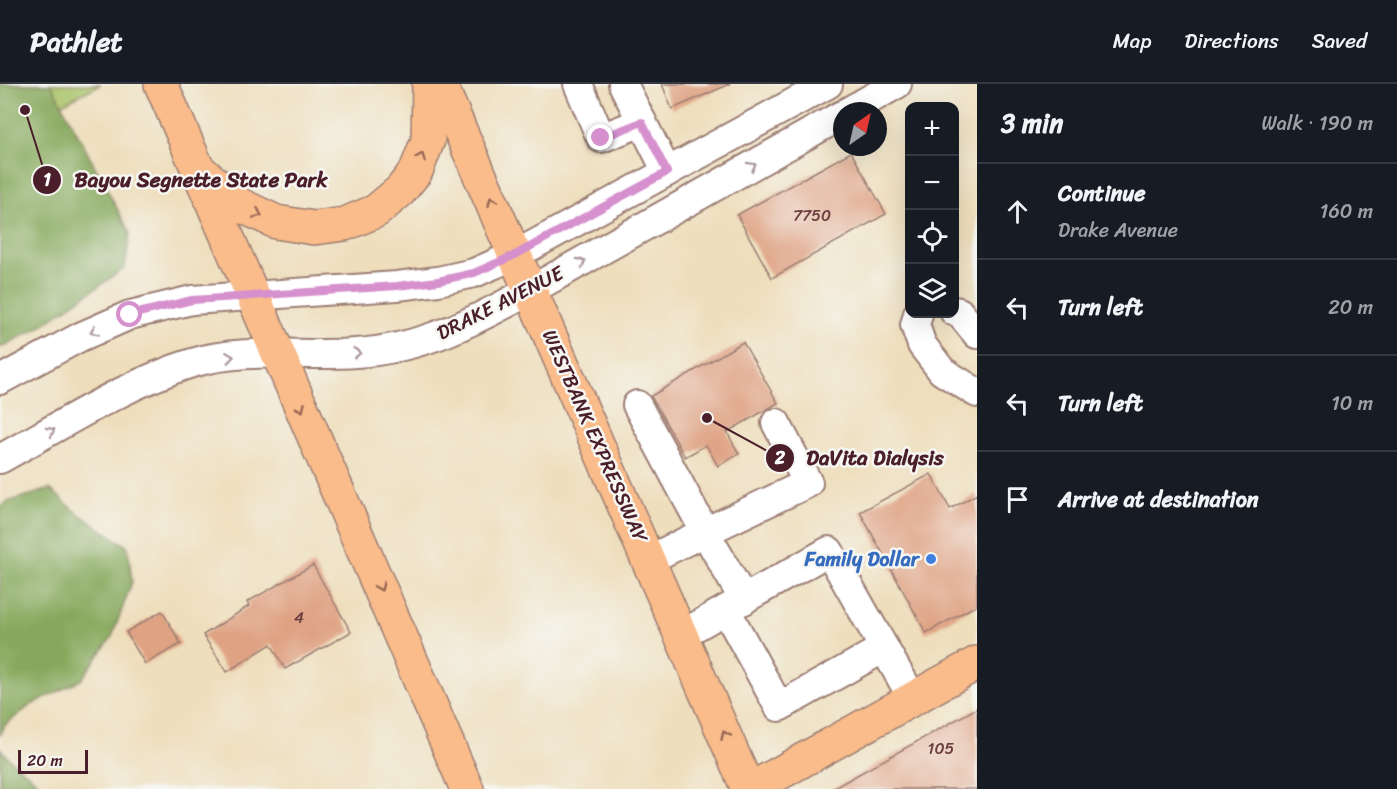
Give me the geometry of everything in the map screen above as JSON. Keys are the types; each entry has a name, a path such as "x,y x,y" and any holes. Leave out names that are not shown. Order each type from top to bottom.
{"main road":[{"path":"161,84 466,789"},
{"path":"195,166 240,206 276,222 314,228 345,224 376,211 400,191 416,171 428,140 429,84"},
{"name":"WESTBANK EXPRESSWAY","path":"440,84 749,789"},
{"path":"749,789 977,663"}],"street":[{"path":"578,84 601,138 642,122"},
{"path":"623,84 667,172"},
{"name":"DRAKE AVENUE","path":"0,380 80,337 130,315 192,300 252,294 397,286 438,281 474,273 515,255 828,84"},
{"path":"861,102 879,88"},
{"name":"DRAKE AVENUE","path":"0,459 101,404 150,380 194,363 236,356 357,353 397,348 442,335 482,317 833,120"},
{"path":"959,312 977,334"},
{"path":"917,318 915,325 922,345 942,371 977,393"},
{"path":"637,405 705,532 779,707 884,648"},
{"path":"648,560 808,483 776,423"},
{"path":"681,635 830,551 913,699"}],"green space":[{"path":"0,84 101,84 0,136"},
{"path":"0,84 51,84 130,233 125,268 38,328 0,348"},
{"path":"50,489 75,511 128,547 132,582 112,637 81,680 31,705 5,725 0,736 0,506"},
{"path":"0,748 10,759 45,789 0,789"}],"building":[{"path":"662,84 730,84 672,109"},
{"path":"844,156 853,156 886,214 772,278 737,215"},
{"path":"743,342 778,403 727,432 739,454 718,466 706,445 685,457 651,396"},
{"name":"Family Dollar","path":"931,474 950,509 977,494 977,605 926,633 860,512"},
{"path":"313,565 351,632 285,669 271,644 227,672 203,635 249,606 247,602"},
{"path":"162,611 181,644 145,664 126,632"},
{"path":"977,708 977,789 832,789"}],"place":[{"name":"Bayou Segnette State Park","path":"25,110"},
{"name":"DaVita Dialysis","path":"707,418"},
{"name":"Family Dollar","path":"931,559"}],"route":[{"path":"130,315 192,300 252,294 397,286 438,281 474,273 515,255 667,172 642,122 601,138"}]}
